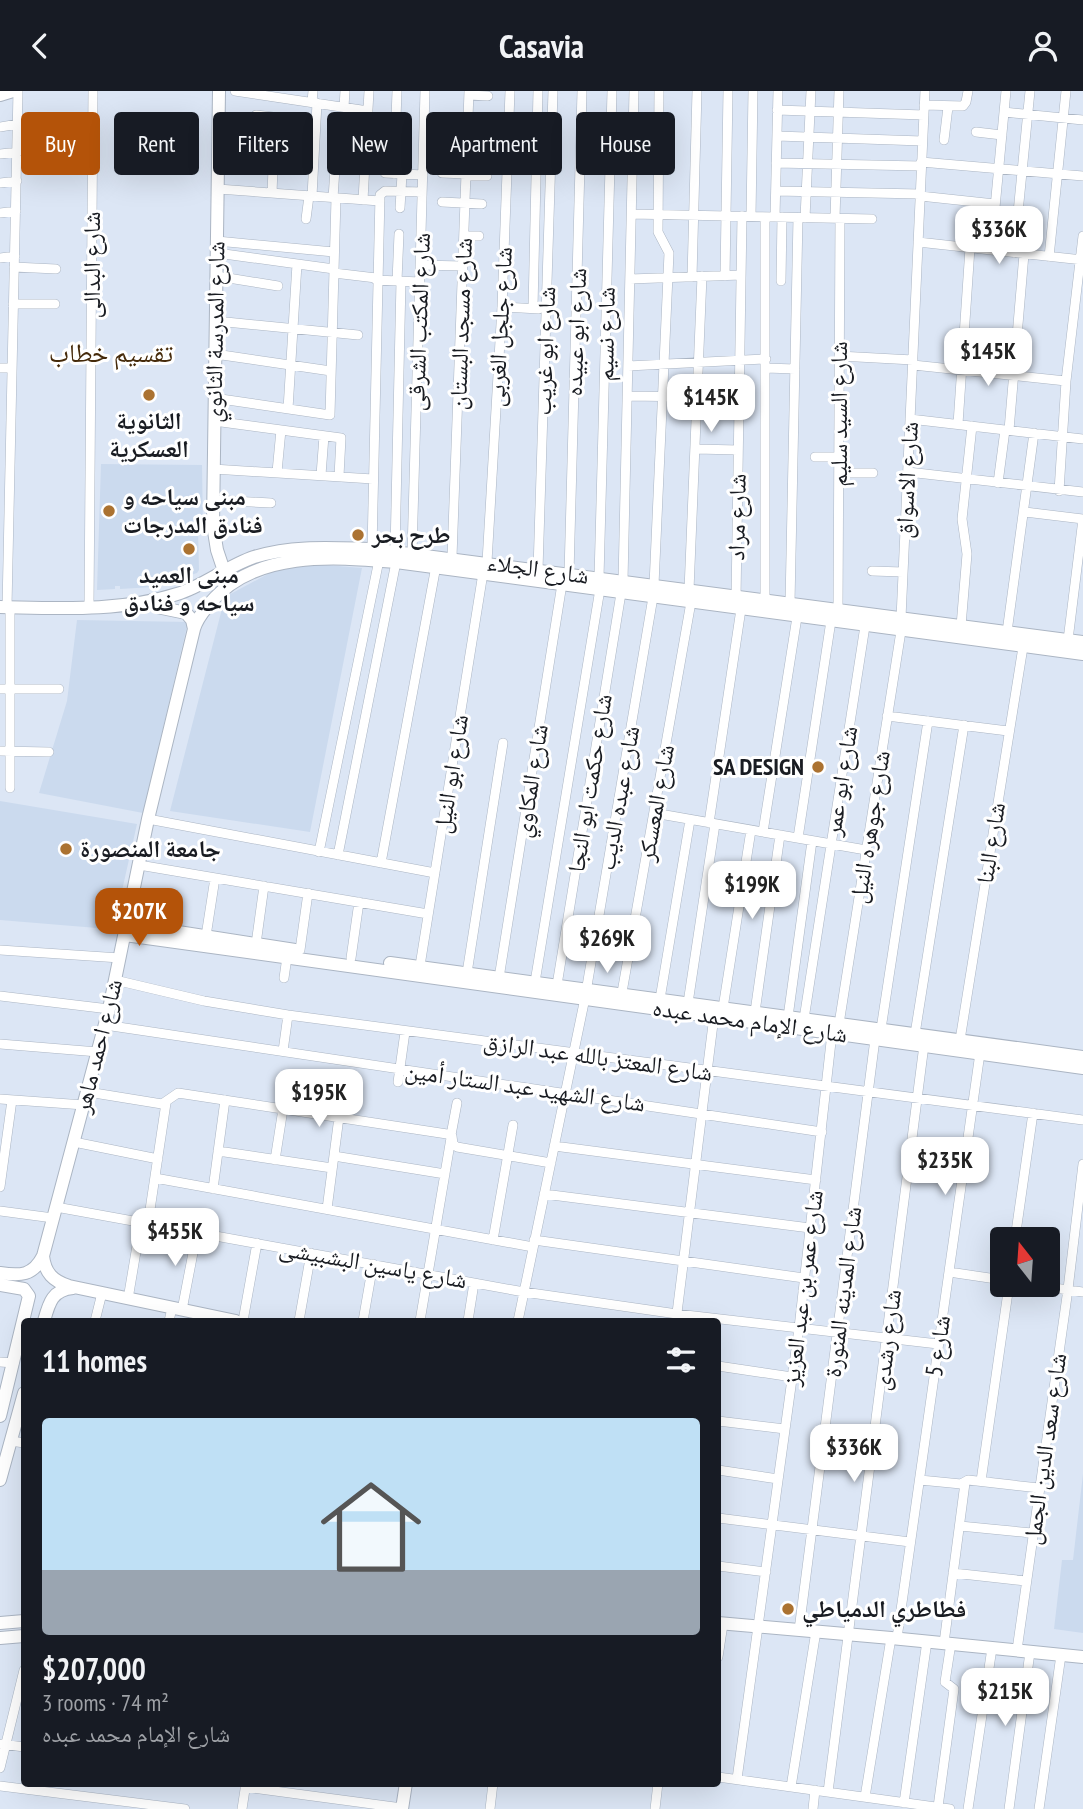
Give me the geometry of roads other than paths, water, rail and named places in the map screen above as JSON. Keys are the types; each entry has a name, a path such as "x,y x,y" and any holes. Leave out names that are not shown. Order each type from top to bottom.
{"main road":[{"path":"0,95 13,91"},
{"name":"شارع المدرسة الثانوي","path":"219,91 219,112"},
{"name":"شارع المدرسة الثانوي","path":"218,175 213,500 214,537 224,571"},
{"name":"شارع الجلاء","path":"208,607 234,582 284,556 308,547 372,548 436,566 538,569 566,579"},
{"name":"شارع الجلاء","path":"6,607 89,606 152,600 177,594 253,558 284,556 379,560 412,553 452,558 485,568 690,596 796,617 834,613 865,627 961,626 1007,632 1083,654"},
{"path":"152,600 157,607 179,609 186,613 192,620 194,629"},
{"name":"شارع الجلاء","path":"738,605 765,600 790,603 1023,647 1068,640 1083,642"},
{"name":"شارع احمد ماهر","path":"0,1273 25,1275 34,1269 43,1256 109,1009 148,819 194,629 199,617 208,607"},
{"name":"شارع الإمام محمد عبده","path":"126,930 206,936 351,957 419,971 467,973 557,985 586,994"},
{"name":"شارع الإمام محمد عبده","path":"126,930 287,957 419,971 878,1034 924,1045 960,1040 1083,1057"},
{"name":"شارع الإمام محمد عبده","path":"621,999 660,999 688,1003 719,1012 755,1012 804,1019 836,1028"},
{"name":"شارع الإمام محمد عبده","path":"878,1034 915,1034 980,1053 1083,1067"},
{"path":"43,1256 46,1270 55,1280 74,1288 221,1318"},
{"path":"0,1286 28,1292 24,1318"},
{"path":"45,1318 53,1296 61,1290 74,1288"},
{"path":"0,1416 21,1333"},
{"path":"0,1480 21,1404"},
{"path":"0,1623 21,1621"},
{"path":"721,1624 1083,1657"},
{"path":"0,1637 21,1636"},
{"path":"404,1809 406,1787"},
{"path":"404,1809 412,1787"}],"street":[{"path":"10,788 5,751 5,423 11,368 18,91"},
{"name":"شارع البدالى","path":"89,606 93,91"},
{"path":"235,91 368,111 369,91"},
{"path":"306,219 310,196 315,103 313,91"},
{"path":"345,91 345,107"},
{"path":"396,112 397,91"},
{"name":"شارع المكتب الشرقى","path":"412,553 425,91"},
{"name":"شارع جلجل الغربى","path":"485,568 502,307 510,91"},
{"path":"533,308 538,91"},
{"name":"شارع ابو غريب","path":"538,569 553,91"},
{"name":"شارع ابو عبيده","path":"566,579 582,91"},
{"name":"شارع نسيم","path":"535,982 600,584 612,91"},
{"name":"شارع حكمت ابو النجا","path":"557,985 622,587 634,91"},
{"name":"شارع عبده الديب","path":"519,1318 586,994 654,591 669,253 658,235 659,91"},
{"name":"شارع المعسكر","path":"621,999 690,596 699,363 693,215 696,91"},
{"path":"725,276 728,91"},
{"name":"شارع مراد","path":"688,1003 738,605 741,275 747,216 753,91"},
{"path":"765,600 766,363 776,191 778,91"},
{"path":"790,603 801,218 806,192 811,91"},
{"name":"شارع السيد سليم","path":"798,838 834,613 839,473 836,193 839,91"},
{"name":"شارع الاسواق","path":"901,625 925,91"},
{"path":"777,110 924,110 963,106 968,91"},
{"path":"991,250 1006,91"},
{"path":"998,483 1014,376 1022,171 1030,91"},
{"path":"1049,257 1066,91"},
{"path":"469,93 488,96"},
{"name":"شارع مسجد البستان","path":"468,112 469,93"},
{"path":"944,140 948,107"},
{"path":"1004,112 1083,120"},
{"path":"0,127 21,124"},
{"path":"976,132 1002,135"},
{"path":"777,136 922,141"},
{"path":"0,155 18,152"},
{"path":"776,163 921,164 1083,176"},
{"path":"272,193 273,175"},
{"path":"214,398 330,415 336,175"},
{"path":"363,200 365,175"},
{"path":"394,175 401,192 400,208"},
{"path":"412,175 423,175"},
{"path":"466,175 487,176"},
{"name":"شارع مسجد البستان","path":"452,558 466,175"},
{"path":"0,183 17,181"},
{"path":"218,189 363,200 380,198"},
{"path":"372,548 376,279 380,198 384,191 422,192"},
{"path":"776,191 920,195 995,204"},
{"path":"442,202 482,204"},
{"path":"0,213 16,211"},
{"path":"632,214 872,219"},
{"path":"774,217 781,281"},
{"path":"338,855 396,556 399,234"},
{"path":"464,236 479,236"},
{"path":"1059,491 1066,381 1083,236"},
{"path":"918,242 1082,260"},
{"path":"217,247 334,252"},
{"path":"217,247 376,279 420,282"},
{"path":"958,424 970,248"},
{"path":"0,258 15,256"},
{"path":"288,409 297,264"},
{"path":"420,265 463,266"},
{"path":"14,267 56,269"},
{"path":"630,279 741,275"},
{"path":"216,276 278,286"},
{"path":"13,304 54,304"},
{"path":"502,307 546,309"},
{"path":"216,321 358,335"},
{"path":"215,354 331,371"},
{"path":"839,356 913,362 1066,381"},
{"path":"628,366 740,361 795,369"},
{"path":"0,368 11,368"},
{"path":"628,396 698,397"},
{"path":"910,419 1083,439"},
{"path":"214,421 341,439 340,477"},
{"path":"961,626 967,554 961,519 972,426"},
{"path":"277,473 281,430"},
{"path":"1007,632 1029,487 1034,433"},
{"path":"321,475 324,436"},
{"path":"696,449 738,450"},
{"path":"815,457 839,457"},
{"path":"213,468 373,478"},
{"path":"908,472 1083,492"},
{"path":"839,473 873,473"},
{"path":"213,500 271,503"},
{"path":"1025,512 1083,519 1068,640"},
{"path":"319,852 379,560"},
{"path":"381,863 436,566"},
{"name":"شارع ابو النيل","path":"419,971 485,568"},
{"path":"872,572 903,572"},
{"name":"شارع المكاوي","path":"499,978 566,579"},
{"path":"763,832 796,617"},
{"name":"شارع جوهره النيل","path":"836,1028 901,625"},
{"name":"شارع ابو عمر","path":"804,1019 865,627"},
{"name":"شارع البنا","path":"960,1040 1023,647"},
{"path":"5,689 59,689"},
{"path":"887,716 1008,731"},
{"name":"شارع المدينه المنورة","path":"799,1630 868,1093 928,721"},
{"path":"915,1034 964,725"},
{"path":"467,973 503,743"},
{"path":"5,751 49,752"},
{"path":"654,813 866,850"},
{"path":"148,819 435,873"},
{"path":"660,999 690,820"},
{"path":"677,1318 707,1072 751,830"},
{"path":"755,1012 780,835"},
{"path":"788,1017 812,841"},
{"path":"139,865 428,914"},
{"path":"206,936 215,878"},
{"path":"256,944 264,886"},
{"path":"300,950 308,893"},
{"path":"351,957 359,902"},
{"path":"0,950 120,958"},
{"path":"284,978 287,957"},
{"name":"شارع المعتز بالله عبد الرازق","path":"115,980 204,1001 405,1032 1083,1120"},
{"path":"0,996 109,1009"},
{"path":"283,1051 288,1015"},
{"name":"شارع الشهيد عبد الستار أمين","path":"105,1025 822,1132"},
{"name":"شارع عمر بن عبد العزيز","path":"737,1779 799,1328 836,1028"},
{"path":"398,1082 405,1032"},
{"path":"0,1044 98,1052"},
{"name":"شارع رشدى","path":"828,1792 924,1045"},
{"name":"شارع 5","path":"872,1809 869,1798 911,1542 980,1053"},
{"path":"88,1092 166,1103"},
{"path":"128,1299 155,1178 166,1103 176,1093 451,1136"},
{"path":"0,1099 84,1105"},
{"path":"0,1187 2,1154 12,1100"},
{"path":"214,1189 225,1100"},
{"path":"421,1318 457,1103"},
{"path":"275,1160 283,1109"},
{"path":"1017,1227 1033,1113"},
{"path":"327,1209 339,1117"},
{"path":"493,1240 513,1125"},
{"path":"451,1136 456,1147 551,1163"},
{"path":"74,1142 158,1159"},
{"path":"554,1146 816,1180"},
{"path":"218,1151 332,1168"},
{"path":"334,1156 445,1174"},
{"name":"شارع سعد الدين الجمل","path":"1009,1809 1023,1651 1026,1581 1068,1289 1079,1236 1083,1164"},
{"path":"155,1178 493,1240 684,1261 804,1278"},
{"path":"544,1194 810,1228"},
{"name":"شارع ياسين البشبيشى","path":"0,1211 55,1213 145,1223 677,1318"},
{"path":"171,1318 177,1309 197,1232"},
{"path":"244,1318 257,1243"},
{"path":"300,1318 312,1253"},
{"path":"364,1318 373,1265"},
{"path":"949,1272 990,1278"},
{"path":"468,1318 474,1283"},
{"path":"1060,1288 1083,1291"},
{"path":"96,1318 102,1293"},
{"path":"981,1481 1007,1297"},
{"name":"شارع ياسين البشبيشى","path":"721,1322 938,1344"},
{"path":"0,1362 14,1363"},
{"path":"721,1366 792,1377"},
{"path":"721,1421 785,1429"},
{"path":"11,1441 21,1443"},
{"path":"721,1471 778,1479"},
{"path":"920,1480 965,1483 968,1480 1039,1488"},
{"path":"932,1808 954,1689 946,1683 947,1643 965,1483"},
{"path":"721,1518 911,1542"},
{"path":"960,1526 1032,1533"},
{"path":"721,1566 766,1572"},
{"path":"953,1573 1026,1581"},
{"path":"791,1787 816,1631"},
{"path":"904,1803 927,1641"},
{"path":"968,1809 992,1648"},
{"path":"1039,1809 1061,1655"},
{"path":"0,1767 3,1744 21,1698"},
{"path":"3,1744 21,1747"},
{"path":"721,1777 950,1809"},
{"path":"0,1786 186,1809"},
{"path":"242,1809 246,1787"},
{"path":"259,1787 404,1809"},
{"path":"490,1809 493,1787"},
{"path":"656,1809 658,1787"},
{"path":"813,1809 815,1790"}],"place":[{"name":"الثانوية العسكرية","path":"149,395"},
{"name":"مبنى سياحه و فنادق المدرجات","path":"109,511"},
{"name":"طرح بحر","path":"358,535"},
{"name":"مبنى العميد سياحه و فنادق","path":"189,549"},
{"name":"SA DESIGN","path":"818,767"},
{"name":"جامعة المنصورة","path":"66,849"},
{"name":"فطاطري الدمياطي","path":"788,1609"}],"district":[{"name":"تقسيم خطاب","path":"111,353"}]}
